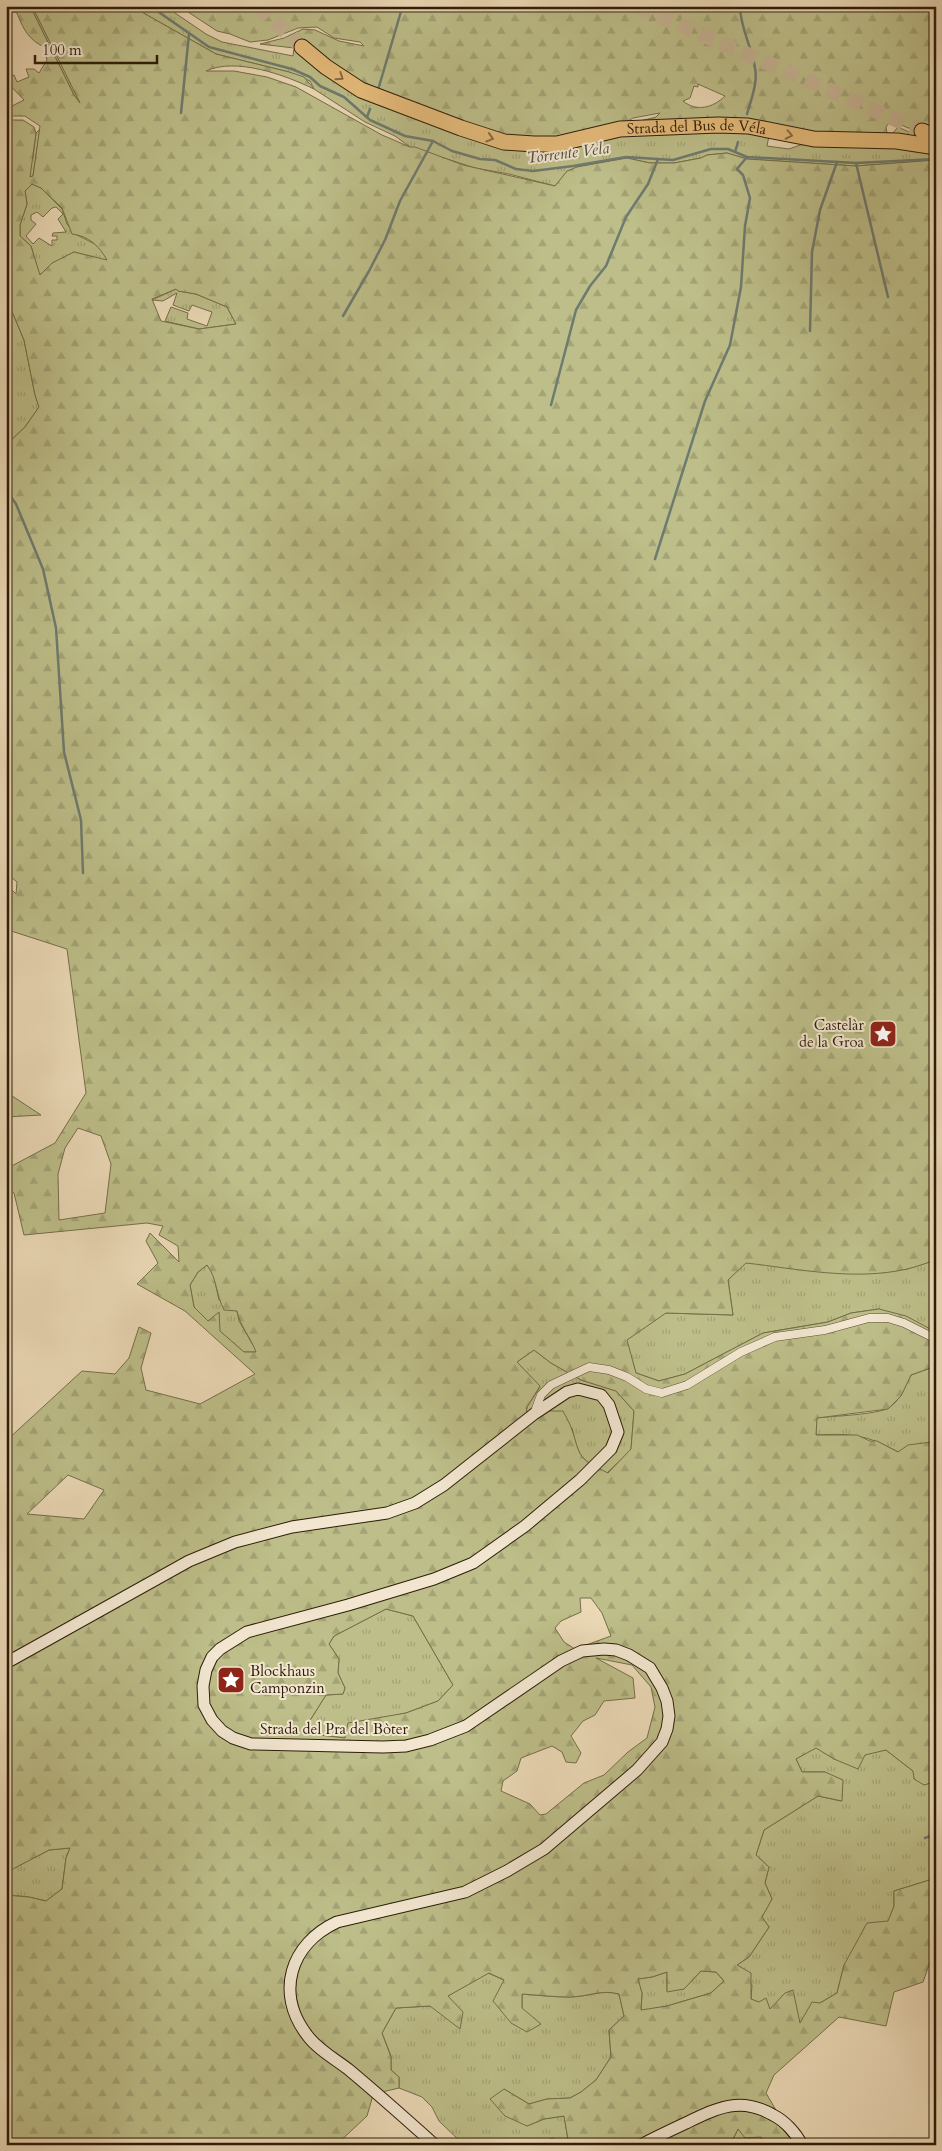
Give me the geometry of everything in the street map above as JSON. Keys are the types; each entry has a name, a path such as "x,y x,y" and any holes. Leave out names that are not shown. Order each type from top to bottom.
{"highway":[{"name":"Strada del Bus de Véla","path":"302,47 326,67 361,90 461,128 511,143 552,144 574,141 620,129 718,125 748,126 814,140 897,141 936,147"}],"main road":[{"name":"Strada del Pra del Bòter","path":"6,1663 189,1561 236,1542 292,1527 387,1513 415,1503 444,1485 534,1414 567,1392 578,1389 601,1395 610,1405 618,1432 611,1449 580,1480 525,1526 473,1563 434,1579 348,1605 247,1632 228,1642 212,1657 206,1670 203,1686 204,1705 212,1720 222,1731 251,1744 383,1747 406,1746 430,1740 466,1726 561,1661 582,1651 616,1650 628,1655 650,1668 662,1688 667,1701 669,1716 662,1742 637,1770 544,1849 507,1871 465,1892 337,1922 321,1929 299,1953 289,1978 290,1992 298,2022 308,2038 393,2106 435,2145"},
{"path":"641,2145 709,2110 735,2105 756,2108 774,2116 793,2132 802,2145"}],"street":[{"path":"534,1414 541,1395 551,1385 589,1367 609,1370 627,1377 646,1389 662,1393 687,1385 741,1352 776,1337 825,1330 869,1318 888,1318 904,1323 936,1339"}],"green space":[{"path":"6,6 30,6 74,95 80,103 32,6 131,6 216,54 304,77 314,89 275,73 246,67 218,67 206,71 234,71 267,77 296,87 382,135 410,147 415,147 463,165 555,186 567,171 577,167 627,158 650,163 674,163 701,158 707,155 727,153 747,159 856,166 936,160 936,1260 907,1269 867,1274 826,1273 746,1263 728,1280 733,1315 666,1313 627,1340 636,1373 659,1381 685,1374 763,1333 828,1322 851,1313 879,1309 906,1316 936,1332 936,1366 911,1375 901,1396 888,1409 817,1418 816,1435 857,1435 870,1441 877,1441 898,1452 908,1445 932,1442 936,1444 936,1501 930,1510 936,1517 936,1781 924,1785 914,1779 913,1771 886,1750 865,1755 858,1769 834,1759 816,1748 796,1759 802,1772 825,1772 843,1780 842,1801 818,1796 764,1830 756,1855 769,1867 765,1883 772,1899 762,1917 769,1927 749,1957 737,1965 751,1973 751,1999 759,2002 766,1998 770,2009 785,1993 793,1990 800,2023 812,2002 820,2003 837,1993 844,1965 867,1923 888,1921 894,1906 894,1891 936,1878 936,1945 923,1982 894,1992 886,2026 839,2017 774,2075 766,2093 777,2112 735,2101 721,2102 707,2107 632,2145 569,2145 564,2116 544,2119 527,2126 505,2116 490,2099 504,2089 529,2104 547,2099 570,2098 596,2080 611,2057 609,2030 624,2016 619,1994 600,1993 569,1997 522,1994 522,2008 541,2024 527,2032 511,2023 493,2001 504,1980 489,1973 448,1996 463,2012 460,2029 430,2006 396,2008 382,2033 391,2057 391,2070 399,2077 399,2088 382,2092 311,2035 302,2020 295,1992 298,1966 311,1944 338,1926 467,1896 547,1852 671,1730 653,1665 581,1647 518,1689 475,1714 430,1735 406,1742 252,1740 224,1728 208,1703 207,1686 210,1672 216,1659 223,1652 249,1636 436,1583 598,1468 608,1473 631,1449 634,1411 616,1391 581,1380 551,1363 534,1350 517,1362 540,1386 527,1407 526,1416 441,1481 413,1499 386,1509 234,1538 6,1658 6,1441 82,1371 115,1374 129,1358 139,1327 151,1333 141,1368 146,1390 200,1404 255,1374 185,1311 137,1284 158,1263 146,1241 150,1233 179,1262 178,1246 159,1235 163,1226 147,1223 24,1235 14,1193 6,1186 6,1169 55,1143 86,1093 67,949 8,930 6,937 6,884 16,894 17,882 6,873 6,445 25,427 39,407 24,340 6,297 6,120 23,120 34,127 36,133 30,177 33,176 40,126 25,116 6,116 6,109 24,100 6,81 6,78 14,75 17,82 29,77 26,69 34,69 39,73 47,60 44,47 34,41 27,33 17,13 6,10","holes":["32,184 41,188 62,208 72,234 88,239 101,250 107,260 74,252 52,263 40,275 31,246 20,236 20,225 27,204 25,191","176,289 196,294 227,307 236,324 199,329 161,321 152,299","78,1128 101,1136 111,1164 105,1213 59,1220 58,1174 65,1148","207,1265 213,1275 224,1310 237,1311 256,1352 244,1352 220,1331 219,1312 208,1321 194,1307 190,1285 198,1272","68,1475 104,1490 84,1519 27,1514","580,1598 591,1598 602,1613 611,1636 575,1649 564,1642 555,1628 561,1621 581,1612","386,1609 413,1616 453,1685 438,1701 406,1713 348,1723 345,1738 302,1733 326,1695 343,1694 345,1688 338,1673 339,1659 329,1644 334,1636","701,1971 716,1972 724,1981 711,1993 667,2006 641,2010 642,1993 638,1979 667,1972 667,1992 684,1989"]},
{"path":"30,6 32,6 82,106 74,95"},
{"path":"131,6 168,6 206,34 222,42 293,56 294,48 312,63 613,136 735,130 769,136 767,146 789,149 803,144 901,147 936,152 936,160 856,166 747,159 727,153 707,155 701,158 674,163 650,163 627,158 577,167 567,172 555,186 509,174 475,168 410,147 395,136 365,122 314,89 310,81 289,72 216,54"},
{"path":"179,6 936,6 936,129 908,128 891,120 886,127 887,133 893,133 898,127 909,132 907,137 829,136 670,120 640,121 656,117 660,113 633,118 625,123 563,138 504,136 358,82 300,41 290,43 294,48 260,44 284,38 303,29 315,30 339,41 364,46 360,42 334,38 317,27 298,28 268,40 250,42 217,31","holes":["698,84 725,96 710,106 704,107 693,107 683,101 690,98 694,86 698,87"]},
{"path":"40,129 33,176 23,178 33,157 36,133"},
{"path":"32,184 41,188 62,209 67,224 75,234 99,246 108,261 74,252 39,275 31,246 20,236 20,225 27,204 25,191","holes":["56,207 63,214 58,219 66,232 53,233 52,236 57,236 57,240 52,240 52,246 39,238 33,244 26,236 36,224 31,220 31,215 37,212 43,217 52,208"]},
{"path":"176,289 196,294 227,307 236,324 199,329 165,321 171,307 188,313 187,319 207,326 212,312 192,305 189,311 173,305 177,293 163,301 152,300"},
{"path":"6,297 24,340 39,407 25,427 6,445"},
{"path":"6,1092 38,1113 41,1115 6,1117"},
{"path":"936,1260 936,1332 879,1309 851,1313 828,1322 763,1333 685,1374 659,1381 636,1373 626,1340 665,1313 733,1315 728,1280 746,1262 818,1271 907,1269"},
{"path":"207,1265 213,1273 219,1300 237,1311 239,1321 257,1352 244,1352 219,1331 219,1313 208,1321 194,1307 190,1285 198,1272"},
{"path":"534,1350 551,1363 581,1380 616,1391 634,1411 631,1450 607,1473 586,1461 582,1456 572,1428 523,1428 527,1407 540,1387 517,1362"},
{"path":"936,1366 936,1444 932,1442 898,1452 859,1436 839,1434 816,1435 816,1418 884,1410 897,1401 911,1375"},
{"path":"549,1411 563,1411 580,1454 591,1464 523,1524 472,1559 433,1575 217,1646 200,1706 231,1741 431,1744 563,1664 583,1655 616,1654 647,1670 659,1689 665,1716 658,1740 634,1767 542,1846 464,1889 336,1919 290,1963 286,1978 287,1993 294,2024 373,2095 367,2116 336,2145 6,2145 6,1895 46,1901 62,1889 66,1858 70,1848 49,1850 11,1870 6,1875 6,1667 191,1564 237,1546 293,1531 388,1517","holes":["596,1658 632,1665 651,1687 655,1707 647,1738 628,1752 604,1775 584,1783 546,1814 540,1815 530,1804 501,1791 503,1781 517,1771 521,1758 552,1746 562,1752 566,1762 576,1763 581,1753 571,1736 583,1721 595,1715 604,1701 635,1698 633,1678"]},
{"path":"386,1609 413,1616 453,1685 438,1701 406,1713 380,1719 345,1738 302,1733 326,1695 343,1694 345,1688 338,1673 339,1659 329,1644 334,1636"},
{"path":"816,1747 834,1759 886,1750 913,1771 924,1785 936,1781 936,1878 894,1891 894,1906 888,1922 844,1965 837,1993 820,2003 800,2023 785,1993 770,2010 751,1999 752,1985 737,1965 749,1957 769,1927 762,1917 772,1899 765,1883 769,1867 756,1855 764,1830 818,1796 841,1801 825,1772 802,1772 796,1759"},
{"path":"70,1848 66,1858 62,1889 46,1901 6,1895 6,1875 10,1870 49,1850"},
{"path":"701,1971 716,1972 724,1981 711,1993 667,2006 641,2011 642,1993 637,1979 667,1972 667,1991 684,1989"},
{"path":"488,1973 504,1980 522,2008 522,1994 576,1997 606,1992 619,1994 624,2016 609,2030 611,2057 596,2080 570,2098 547,2099 529,2104 504,2089 527,2126 544,2119 564,2116 569,2145 558,2145 553,2138 541,2142 542,2145 464,2145 439,2121 432,2107 422,2097 399,2088 399,2077 391,2070 391,2056 382,2033 396,2008 430,2006"},
{"path":"723,2110 747,2111 765,2116 779,2126 795,2145 763,2145 761,2137 745,2138 738,2129 730,2145 649,2145"},
{"path":"738,2129 761,2137 763,2145 730,2145"}],"waterway":[{"name":"Torrente Vela","path":"150,6 209,47 292,69 310,77 320,86 344,97 370,120 405,136 433,141 452,151 480,159 495,160 516,169 533,171 626,157 673,160 711,149 728,149 747,157 856,163 936,159"},
{"path":"740,6 742,22 756,73 754,91 747,114"},
{"path":"378,90 402,8"},
{"path":"181,113 189,34"},
{"path":"367,117 370,109"},
{"path":"343,316 385,240 400,201 433,141"},
{"path":"735,152 738,142"},
{"path":"655,559 705,401 730,345 741,287 745,226 750,198 743,175 737,169 747,157"},
{"path":"551,405 576,310 590,286 606,266 626,217 648,184 658,159"},
{"path":"810,331 812,252 820,210 837,162"},
{"path":"856,163 888,297"},
{"path":"6,490 16,504 43,569 56,628 64,752 81,820 83,873"},
{"path":"925,1838 936,1834"}],"tunnel":[{"path":"258,6 302,47"},
{"path":"637,6 922,131"}],"place":[{"name":"Castelàr de la Groa","path":"883,1034"},
{"name":"Blockhaus Camponzin","path":"231,1680"}]}
